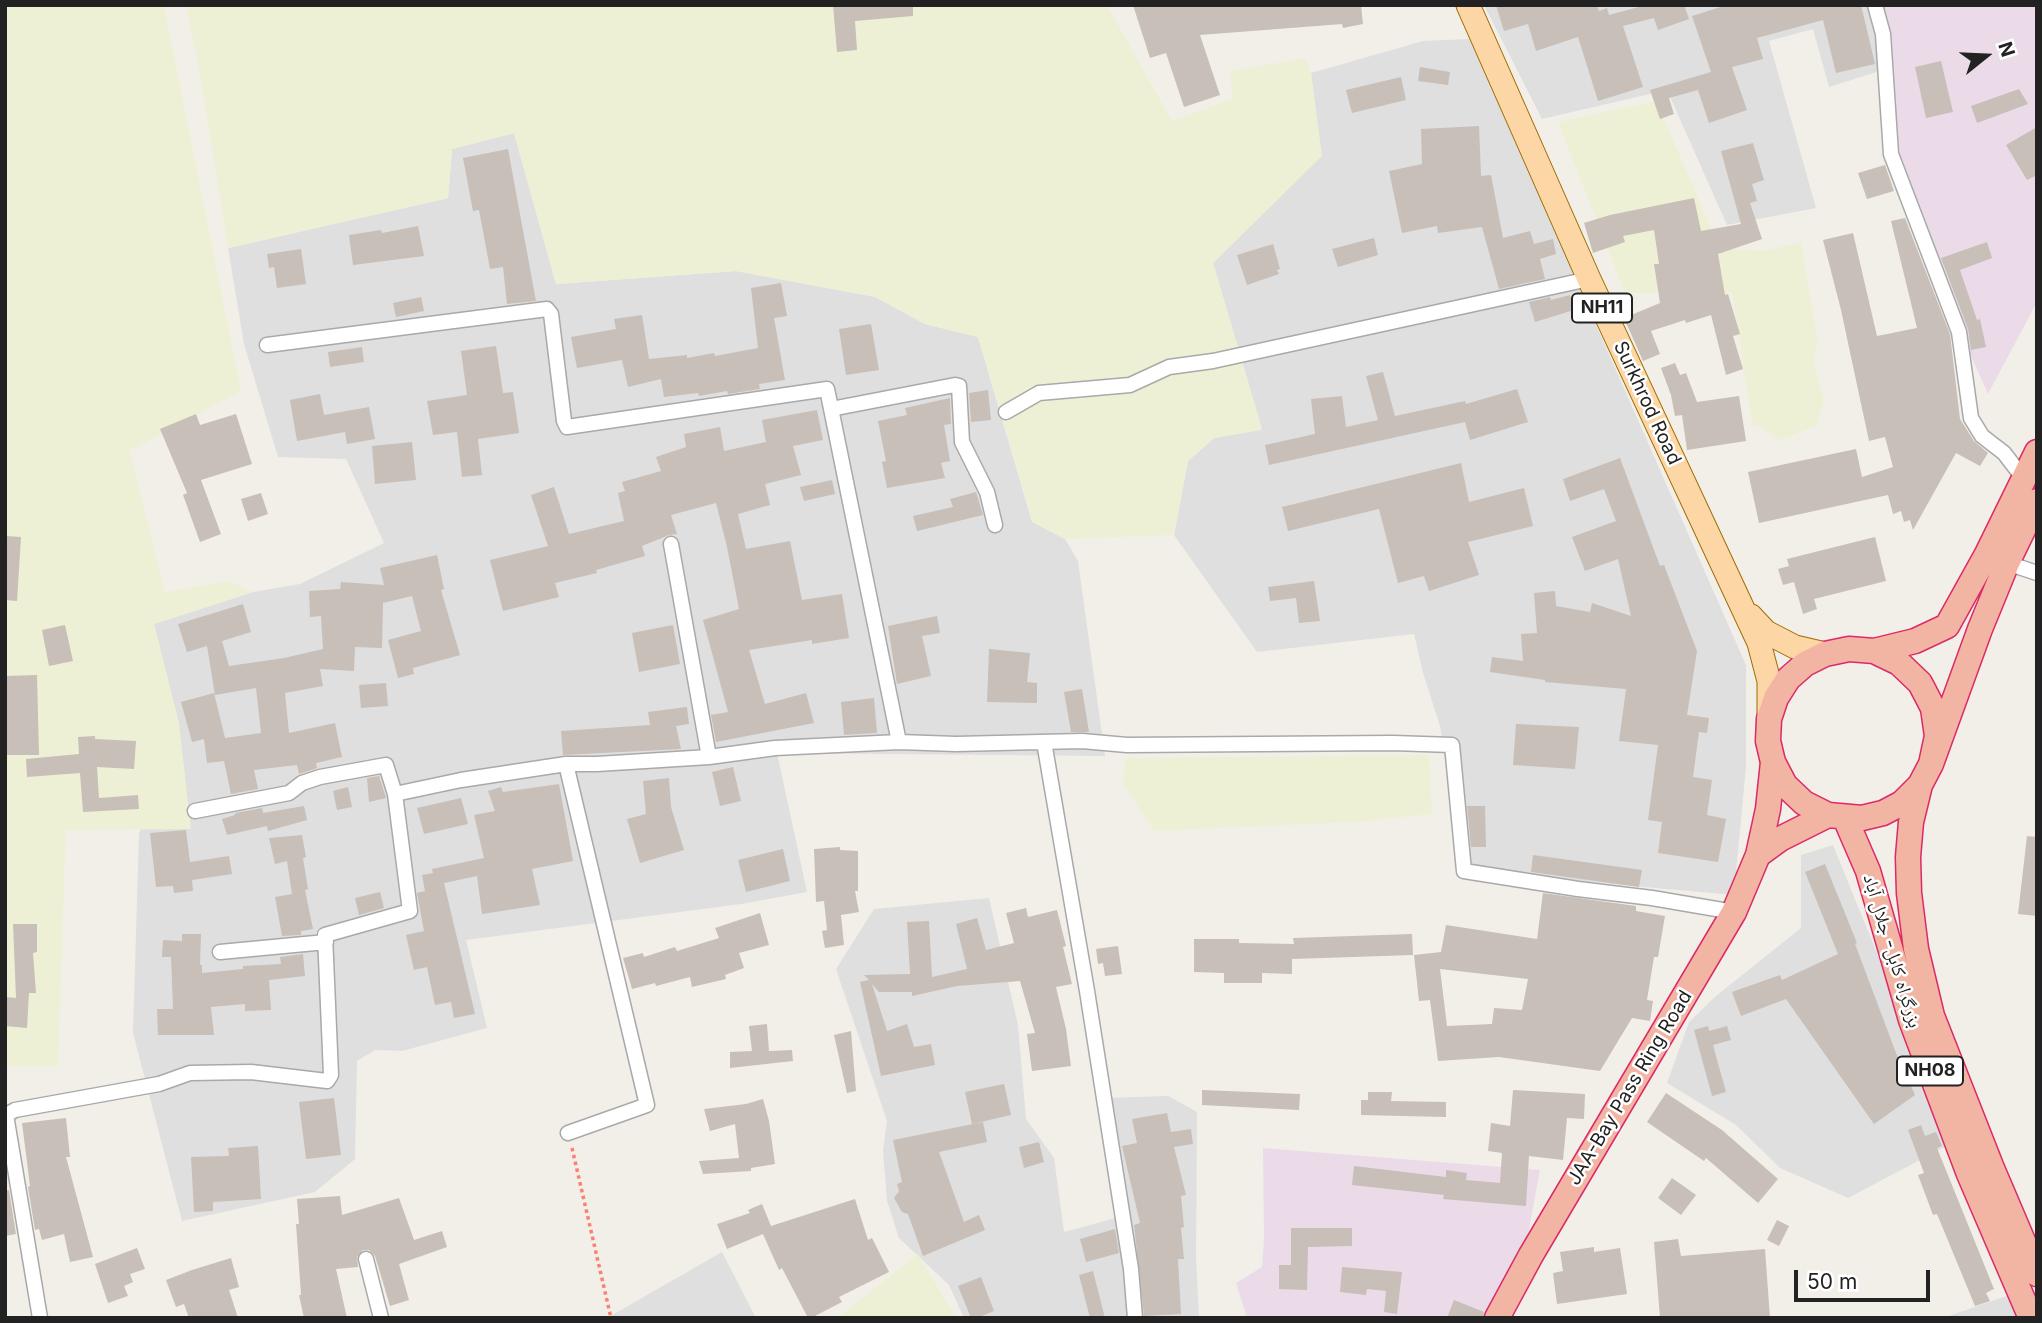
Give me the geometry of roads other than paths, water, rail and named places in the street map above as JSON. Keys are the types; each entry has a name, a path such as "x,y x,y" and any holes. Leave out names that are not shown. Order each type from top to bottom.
{"highway":[{"name":"بزرگراه کابل- جلال آباد","path":"2037,452 1987,554 1947,626 1915,641 1874,651 1849,649 1825,653 1805,664 1788,679 1776,698 1769,719 1768,741 1773,762 1785,785 1804,803 1837,817 1862,818 1883,813 1902,803 1926,774 2007,563 2037,501"},
{"name":"بزرگراه کابل- جلال آباد","path":"1874,651 1899,663 1920,683 1933,708 1937,736 1911,822 1908,857 1909,893 1916,949 1933,1016 1980,1170 2031,1318"},
{"name":"JAA-Bay Pass Ring Road","path":"1497,1318 1538,1243 1734,912 1758,855 1768,809 1773,762"},
{"name":"بزرگراه کابل- جلال آباد","path":"1837,817 1868,871 1911,1020 1980,1170 2037,1274"},
{"path":"1758,855 1780,839 1837,817"}],"main road":[{"name":"Surkhrod Road","path":"1468,5 1589,279 1759,643 1769,681 1769,719"},
{"name":"Surkhrod Road","path":"1744,608 1766,632 1795,647 1825,653"}],"street":[{"path":"1875,5 1883,34 1891,154 1959,331 1971,418 1982,436 2004,453 2024,479"},
{"path":"1006,412 1039,393 1130,385 1170,367 1226,358 1589,279"},
{"path":"267,345 547,309 551,314 564,421 567,427 825,388 829,391 899,743"},
{"path":"831,409 959,386 962,442 987,492 995,525"},
{"path":"671,544 709,757"},
{"path":"2007,563 2037,573"},
{"path":"395,794 461,780 566,764 709,757 775,748 899,743 1082,741 1127,745 1452,745 1464,872 1734,912"},
{"path":"1044,742 1090,1005 1131,1269 1135,1318"},
{"path":"40,1318 6,1115 15,1110 159,1084 190,1073 251,1072 327,1081 331,1075 325,935 410,911 395,794 389,770 383,764 311,780 289,793 194,811"},
{"path":"566,764 648,1105 568,1133"},
{"path":"220,952 326,942"},
{"path":"366,1259 381,1318"}]}
